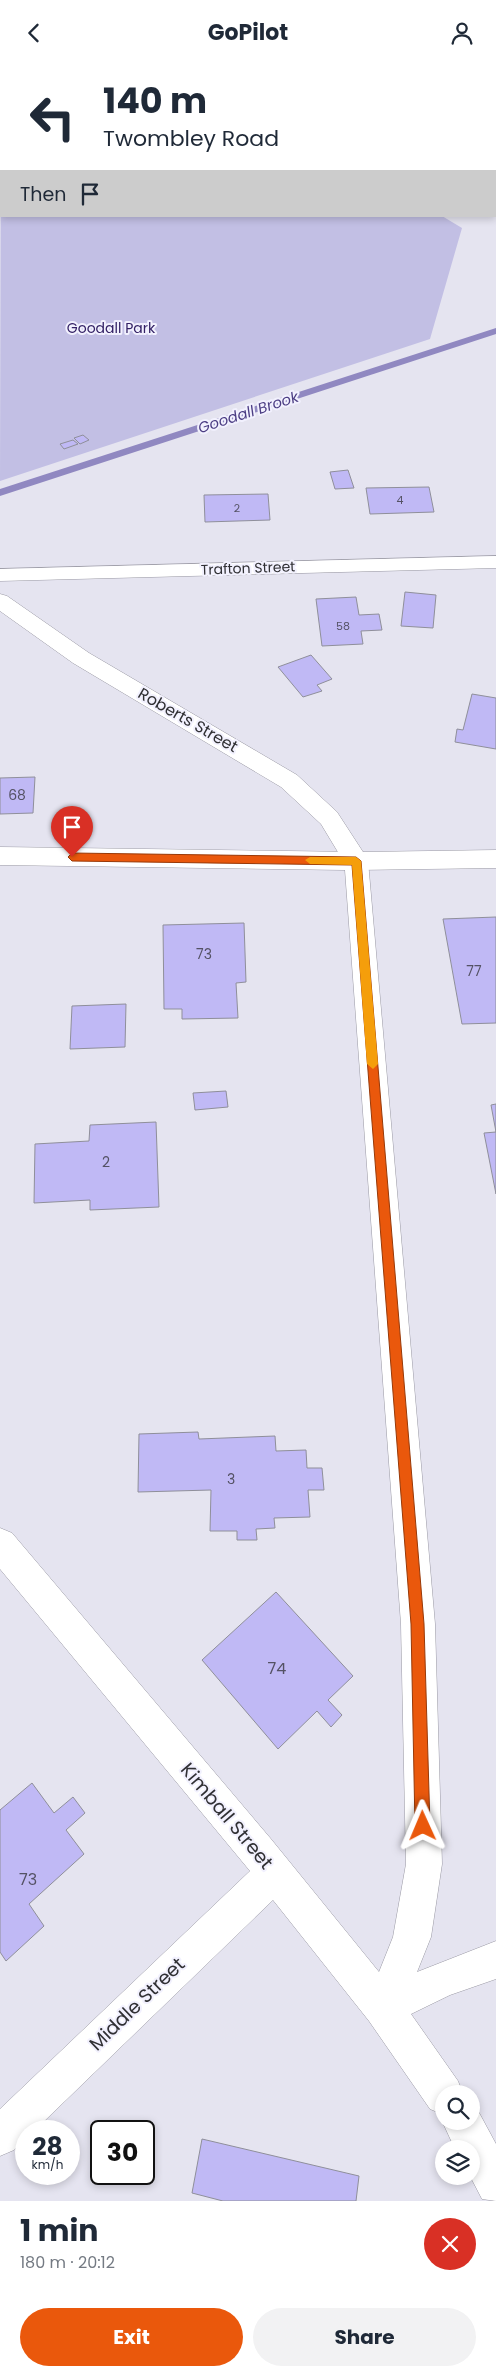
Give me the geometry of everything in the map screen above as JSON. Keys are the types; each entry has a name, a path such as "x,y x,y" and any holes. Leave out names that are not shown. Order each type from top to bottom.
{"street":[{"name":"Trafton Street","path":"0,575 496,561"},
{"name":"Roberts Street","path":"0,601 81,658 289,781 329,818 356,861"},
{"path":"0,856 356,861 496,859"},
{"path":"356,861 418,1624 424,1864 412,1937 383,2007"},
{"name":"Kimball Street","path":"0,1544 275,1873 383,2007 437,2085"},
{"name":"Middle Street","path":"0,2135 275,1873"},
{"path":"383,2007 443,1979 496,1960"},
{"path":"467,2130 496,2185"}],"green space":[{"name":"Goodall Park","path":"1,217 444,217 462,228 430,339 0,481"}],"building":[{"path":"83,435 89,440 80,444 74,438"},
{"path":"73,440 78,444 64,449 60,444"},
{"path":"348,470 354,488 335,489 330,472"},
{"path":"429,487 434,512 370,514 366,488"},
{"path":"268,494 270,520 205,522 204,495"},
{"path":"405,592 436,595 433,628 401,626"},
{"path":"356,597 359,615 379,614 382,630 361,631 363,644 322,646 316,599"},
{"path":"311,655 332,679 317,685 322,691 303,697 278,667"},
{"path":"472,694 496,698 496,749 455,742 457,729 463,730"},
{"path":"35,777 33,813 0,814 0,778"},
{"path":"496,917 496,1023 462,1024 443,919"},
{"path":"244,923 246,982 236,983 238,1018 182,1019 182,1009 164,1009 163,925"},
{"path":"126,1004 125,1047 70,1049 72,1006"},
{"path":"226,1091 228,1107 195,1110 193,1093"},
{"path":"496,1104 496,1132 491,1105"},
{"path":"156,1122 159,1207 90,1210 90,1200 34,1203 35,1144 89,1141 90,1125"},
{"path":"496,1132 496,1194 484,1133"},
{"path":"198,1432 199,1439 275,1436 276,1451 306,1450 307,1468 322,1468 324,1490 308,1490 310,1517 274,1518 275,1528 256,1529 257,1540 237,1540 237,1531 210,1531 211,1490 138,1492 139,1434"},
{"path":"276,1592 353,1676 328,1700 342,1715 331,1727 317,1711 278,1749 202,1660"},
{"path":"32,1783 54,1813 73,1797 85,1813 66,1830 84,1854 29,1904 44,1926 6,1961 0,1952 0,1810"},
{"path":"202,2139 359,2176 356,2201 223,2201 192,2193"}],"waterway":[{"name":"Goodall Brook","path":"0,493 496,331"}],"slow traffic":[{"path":"310,860 356,861 373,1064"}],"route":[{"path":"72,857 356,861 418,1624 423,1826"}]}
